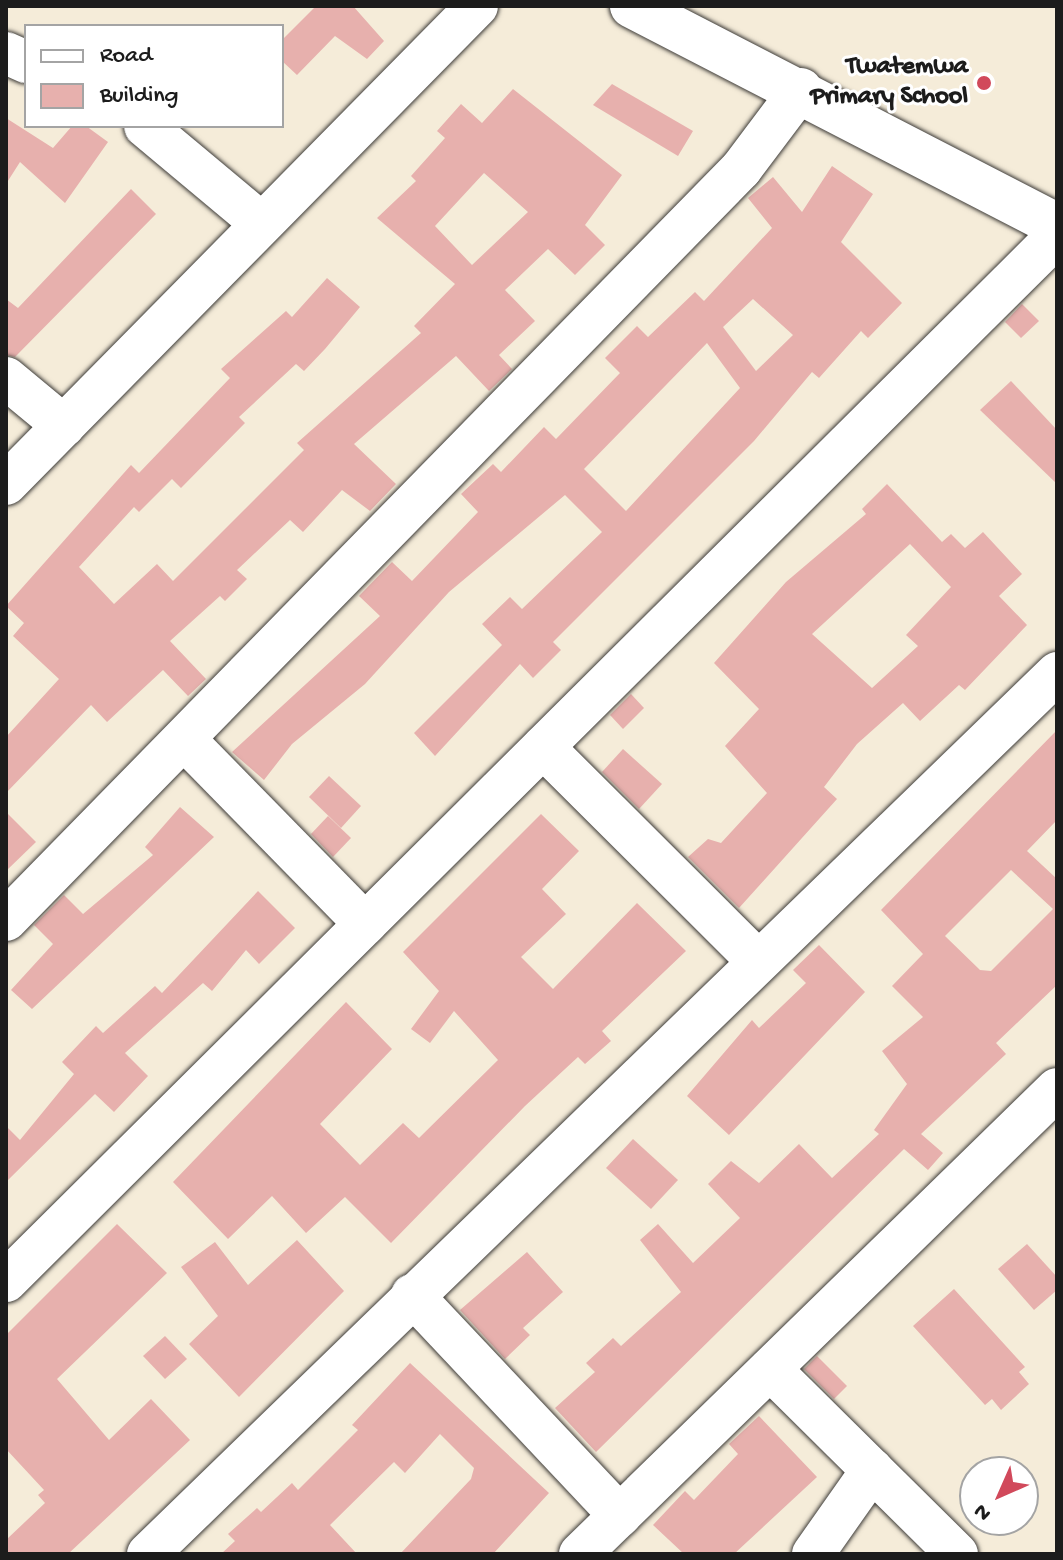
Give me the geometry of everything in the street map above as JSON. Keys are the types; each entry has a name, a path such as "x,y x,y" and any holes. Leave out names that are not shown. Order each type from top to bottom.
{"main road":[{"path":"632,6 801,89 1057,225"}],"street":[{"path":"6,484 477,6"},
{"path":"6,920 186,741 741,169 801,89"},
{"path":"147,128 261,223"},
{"path":"6,1281 1057,236"},
{"path":"6,378 64,426"},
{"path":"148,1554 757,960 1057,673"},
{"path":"186,741 365,924"},
{"path":"543,747 757,960"},
{"path":"580,1554 1057,1089"},
{"path":"412,1295 620,1516"},
{"path":"770,1369 957,1554"},
{"path":"813,1554 872,1470"}],"building":[{"path":"316,6 353,6 384,41 367,59 335,36 297,75 284,63 284,38"},
{"path":"612,84 693,131 678,156 593,105"},
{"path":"513,89 622,175 585,225 605,245 575,275 548,249 505,290 535,321 499,355 512,369 489,391 456,356 354,444 396,484 370,511 342,490 303,532 290,520 237,570 247,579 225,601 220,596 170,641 206,679 188,696 163,670 107,722 91,705 6,793 6,737 59,679 13,636 24,623 6,606 131,465 139,473 230,378 221,369 286,311 292,317 327,278 360,307 325,349 304,371 296,364 239,417 245,423 181,488 172,479 139,512 134,507 79,567 114,604 157,564 173,581 304,450 297,443 421,333 414,326 455,284 377,218 416,181 411,176 445,138 437,131 461,104 482,123","holes":["484,173 528,212 472,265 435,226"]},
{"path":"6,118 53,148 70,128 89,128 108,142 65,203 20,162 6,184"},
{"path":"832,166 873,194 841,242 902,303 868,338 861,331 819,378 812,372 754,441 553,642 561,650 533,678 520,664 435,756 414,733 502,645 482,624 510,597 522,609 602,532 565,495 449,592 365,684 292,744 264,780 232,752 380,616 359,596 392,562 412,581 478,512 461,494 493,464 501,472 544,427 556,439 620,373 605,358 637,326 648,337 695,292 704,301 772,228 748,198 773,177 802,212","holes":["753,299 793,335 756,371 723,327","707,343 740,388 626,511 584,469"]},
{"path":"131,189 156,214 15,357 6,355 6,299 18,308"},
{"path":"1022,304 1039,321 1021,338 1005,322"},
{"path":"1011,381 1057,430 1057,484 980,410"},
{"path":"887,484 942,542 951,534 965,548 983,532 1022,574 999,596 1027,625 965,690 959,685 920,721 903,703 857,744 824,787 837,799 739,908 688,857 708,839 721,843 767,793 725,746 759,709 714,663 786,582 866,514 862,509","holes":["910,544 951,587 906,635 918,646 872,688 812,634"]},
{"path":"631,694 644,708 623,729 610,715"},
{"path":"1057,730 1057,820 1027,851 1057,879 1057,985 996,1043 1006,1054 921,1134 943,1153 928,1170 904,1149 596,1452 555,1408 595,1372 586,1363 613,1338 621,1346 681,1292 640,1240 658,1224 693,1263 740,1218 708,1184 731,1161 759,1183 799,1144 832,1178 879,1134 874,1130 907,1084 882,1051 923,1017 892,986 923,954 881,910","holes":["1011,870 1053,909 991,971 980,970 945,936"]},
{"path":"623,749 662,784 639,809 602,772"},
{"path":"329,776 361,806 341,828 309,797"},
{"path":"180,807 214,837 32,1009 11,990 53,944 34,925 64,895 83,914 153,855 145,847"},
{"path":"6,812 36,842 6,871"},
{"path":"541,814 579,851 542,889 566,914 521,957 553,989 637,903 686,951 602,1031 611,1041 585,1064 578,1057 525,1106 391,1243 345,1197 306,1233 272,1196 228,1239 173,1182 346,1002 392,1049 320,1124 360,1165 403,1123 419,1138 498,1060 454,1011 430,1043 411,1029 439,991 403,952"},
{"path":"328,816 351,838 333,857 311,834"},
{"path":"258,891 295,928 259,964 246,950 212,991 203,983 125,1053 148,1076 114,1112 95,1094 6,1182 6,1126 20,1140 74,1074 62,1062 96,1026 103,1033 155,986 162,993"},
{"path":"819,945 865,992 729,1135 687,1096 752,1020 759,1028 806,983 793,970"},
{"path":"633,1139 678,1180 651,1209 606,1168"},
{"path":"117,1224 167,1273 57,1379 109,1440 151,1399 190,1440 68,1554 6,1554 6,1540 45,1503 38,1495 44,1490 6,1449 6,1335"},
{"path":"297,1240 344,1291 239,1397 189,1344 218,1316 181,1267 215,1242 248,1285"},
{"path":"1027,1244 1057,1277 1057,1290 1034,1310 998,1269"},
{"path":"527,1252 563,1292 523,1328 530,1335 505,1359 460,1310"},
{"path":"954,1289 1025,1367 1019,1372 1029,1384 1001,1410 992,1399 985,1405 913,1326"},
{"path":"165,1336 187,1359 165,1379 143,1356"},
{"path":"817,1356 847,1386 834,1399 804,1369"},
{"path":"410,1363 549,1493 493,1554 400,1554 471,1479 474,1468 440,1434 405,1473 394,1462 330,1525 357,1554 221,1554 235,1541 228,1534 257,1508 261,1512 292,1483 298,1490 358,1430 352,1425"},
{"path":"759,1416 817,1477 734,1554 684,1554 653,1525 685,1491 694,1500 738,1454 729,1444"}],"place":[{"name":"Twatemwa Primary School","path":"984,83"}]}
